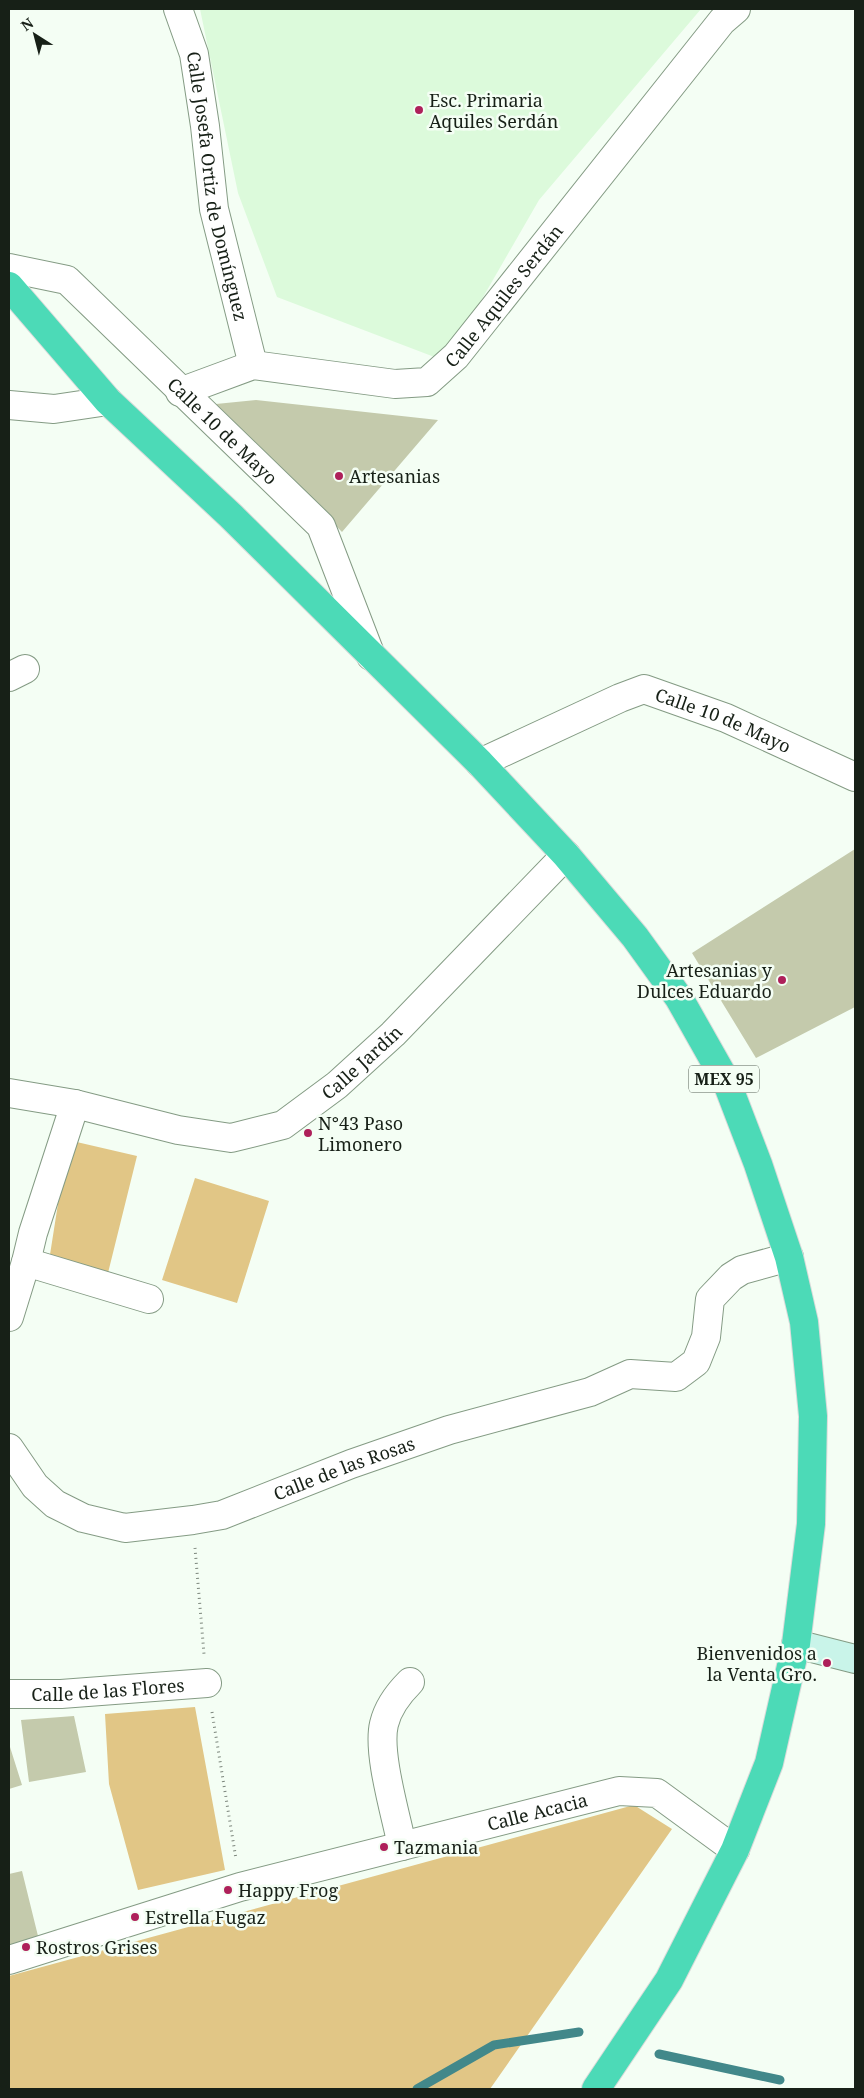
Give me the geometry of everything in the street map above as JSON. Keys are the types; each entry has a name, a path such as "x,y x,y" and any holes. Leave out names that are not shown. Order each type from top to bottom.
{"highway":[{"name":"MEX 95","path":"9,286 108,401 231,516 480,763 566,855 635,937 679,998 727,1083 758,1164 788,1257 804,1322 813,1416 811,1524 796,1644 769,1763 735,1850 669,1980 596,2089"}],"main road":[{"path":"796,1644 855,1659"}],"street":[{"name":"Calle Josefa Ortiz de Domínguez","path":"178,9 194,54 206,126 214,209 253,365"},
{"name":"Calle Aquiles Serdán","path":"180,392 253,365 395,384 427,382 456,356 710,37 736,9"},
{"name":"Calle 10 de Mayo","path":"9,268 67,280 180,392 321,526 372,656"},
{"path":"9,405 54,409 108,401"},
{"name":"Calle 10 de Mayo","path":"480,763 620,698 644,689 726,718 855,777"},
{"name":"Calle Jardín","path":"9,1093 75,1104 178,1130 231,1138 283,1125 337,1085 393,1034 566,855"},
{"path":"9,1317 33,1233 75,1104"},
{"name":"Calle de las Rosas","path":"9,1448 35,1486 55,1504 83,1518 125,1528 222,1515 352,1464 449,1430 590,1392 630,1374 676,1377 696,1362 706,1337 710,1299 731,1276 742,1270 788,1257"},
{"path":"26,1262 149,1299"},
{"path":"402,1846 383,1752 384,1724 397,1696 410,1682"},
{"name":"Calle de las Flores","path":"9,1694 61,1694 206,1683"},
{"name":"Calle Acacia","path":"9,1960 240,1887 619,1791 657,1793 735,1850"}],"path":[{"path":"192,1520 206,1683 216,1731 240,1887"}],"shaded area":[{"name":"Esc. Primaria Aquiles Serdán","path":"200,9 701,9 539,200 456,344 437,358 277,297 238,193"},
{"path":"68,1140 137,1156 108,1273 49,1261"},
{"path":"195,1178 269,1201 237,1303 162,1280"},
{"path":"195,1707 225,1870 138,1890 109,1784 105,1714"},
{"path":"634,1805 672,1829 490,2089 9,2089 9,1976"}],"building":[{"name":"Artesanias","path":"256,400 438,420 342,532 216,404"},
{"name":"Artesanias y Dulces Eduardo","path":"855,849 855,1007 756,1058 692,953"},
{"path":"74,1716 86,1772 29,1782 21,1720"},
{"path":"9,1747 22,1785 9,1789"},
{"path":"22,1871 38,1936 9,1946 9,1874"}],"waterway":[{"path":"417,2089 494,2045 579,2032"},
{"path":"659,2054 780,2080"}],"place":[{"name":"Esc. Primaria Aquiles Serdán","path":"419,110"},
{"name":"Artesanias","path":"339,476"},
{"name":"Artesanias y Dulces Eduardo","path":"782,980"},
{"name":"N°43 Paso Limonero","path":"308,1133"},
{"name":"Bienvenidos a la Venta Gro.","path":"827,1663"},
{"name":"Tazmania","path":"384,1847"},
{"name":"Happy Frog","path":"228,1890"},
{"name":"Estrella Fugaz","path":"135,1917"},
{"name":"Rostros Grises","path":"26,1947"}]}
